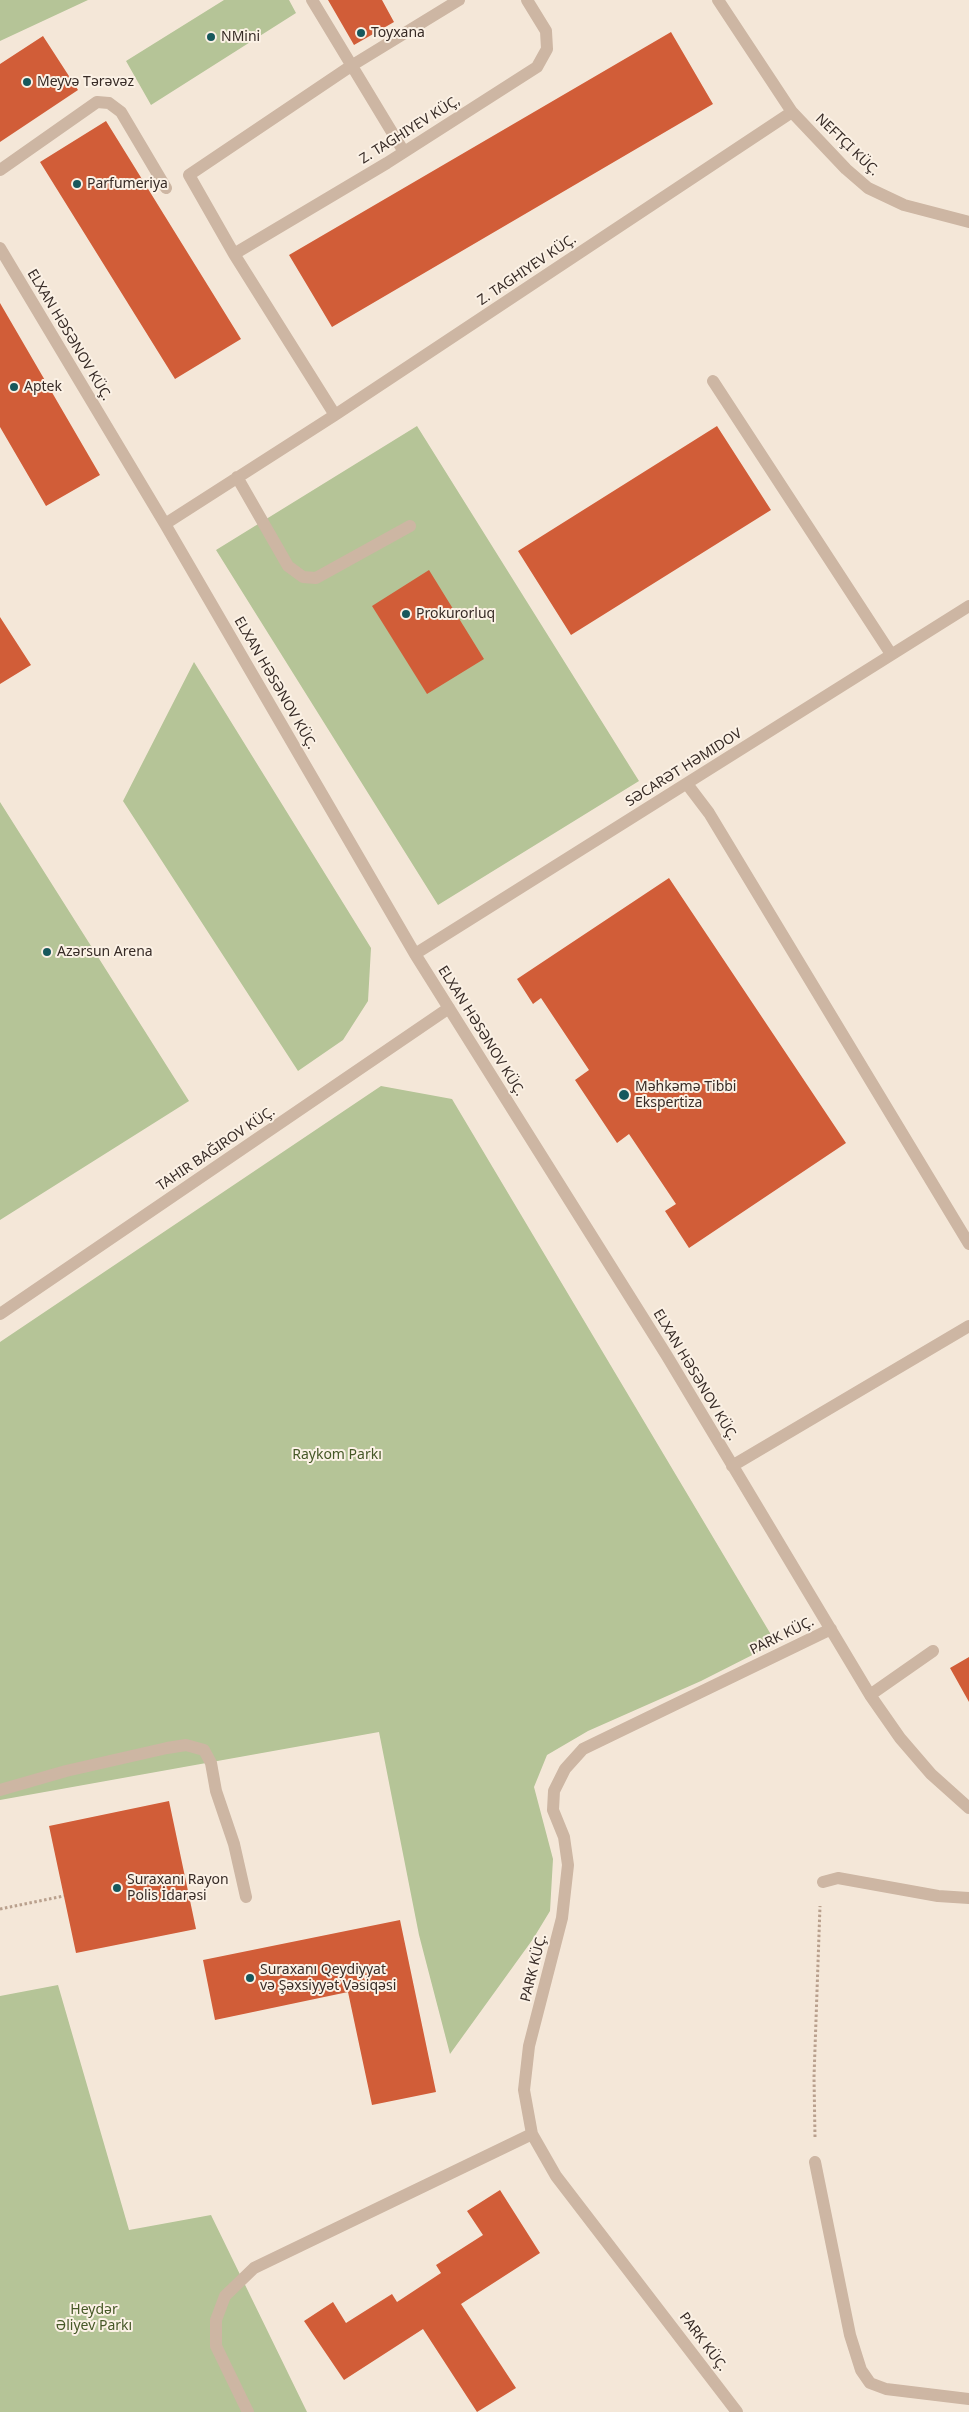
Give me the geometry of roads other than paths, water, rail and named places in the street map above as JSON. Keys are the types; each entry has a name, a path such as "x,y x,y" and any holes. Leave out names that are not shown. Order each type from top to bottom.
{"street":[{"path":"312,0 404,152"},
{"path":"335,415 234,254 189,176 351,66 459,0"},
{"name":"Z. TAGHIYEV KÜÇ,","path":"234,254 404,152 537,67 547,49 546,31 527,0"},
{"path":"718,0 792,112"},
{"path":"0,170 97,102 109,103 120,112 166,188"},
{"name":"NEFTÇI KÜÇ.","path":"792,112 846,169 868,188 904,205 969,222"},
{"name":"Z. TAGHIYEV KÜÇ.","path":"165,524 335,415 792,112"},
{"name":"ELXAN HƏSƏNOV KÜÇ.","path":"0,248 165,524 415,954 667,1356 870,1695 900,1738 932,1774 969,1808"},
{"path":"713,381 891,654"},
{"path":"236,478 288,566 303,576 316,578 410,526"},
{"name":"SƏCARƏT HƏMIDOV","path":"415,954 969,606"},
{"path":"688,784 709,813 969,1244"},
{"path":"0,1314 449,1008"},
{"path":"732,1466 969,1326"},
{"name":"PARK KÜÇ.","path":"737,2412 556,2176 532,2134 524,2090 529,2046 562,1918 568,1865 564,1837 553,1810 554,1791 565,1769 583,1749 831,1630"},
{"path":"870,1695 933,1651"},
{"path":"0,1790 66,1771 166,1748 186,1745 204,1750 211,1763 216,1791 234,1844 246,1897"},
{"path":"823,1882 838,1878 938,1896 969,1898"},
{"path":"248,2412 216,2346 216,2320 225,2296 254,2268 532,2134"},
{"path":"815,2162 850,2335 861,2370 870,2383 886,2389 969,2399"}],"place":[{"name":"Toyxana","path":"361,33"},
{"name":"NMini","path":"211,37"},
{"name":"Meyvə Tərəvəz","path":"27,82"},
{"name":"Parfumeriya","path":"77,184"},
{"name":"Aptek","path":"14,387"},
{"name":"Prokurorluq","path":"406,614"},
{"name":"Azərsun Arena","path":"47,952"},
{"name":"Məhkəmə Tibbi Ekspertiza","path":"624,1095"},
{"name":"Suraxanı Rayon Polis İdarəsi","path":"117,1888"},
{"name":"Suraxanı Qeydiyyat və Şəxsiyyət Vəsiqəsi","path":"250,1978"}],"park label":[{"name":"Raykom Parkı","path":"337,1455"},
{"name":"Heydər Əliyev Parkı","path":"94,2318"}]}
